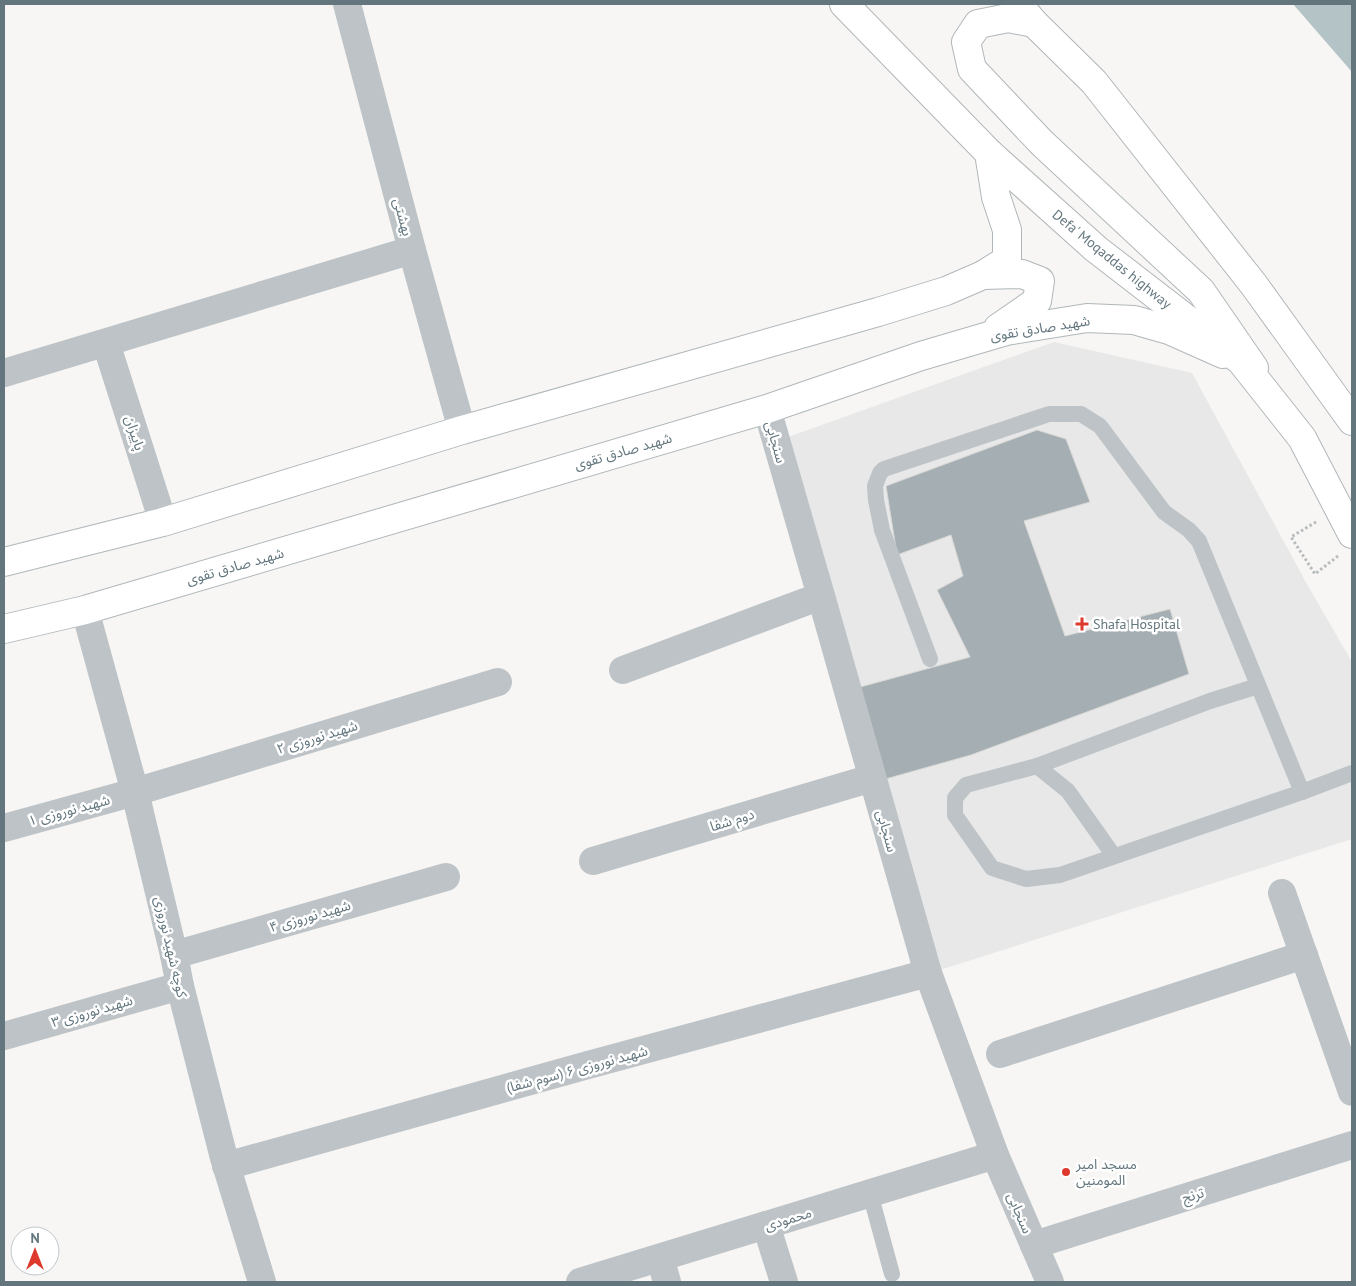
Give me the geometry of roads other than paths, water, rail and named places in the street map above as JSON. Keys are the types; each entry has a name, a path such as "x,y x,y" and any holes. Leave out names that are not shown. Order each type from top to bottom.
{"main road":[{"name":"Defa' Moqaddas highway","path":"844,4 989,153 1096,249 1240,361 1302,438 1348,542"},
{"path":"1302,438 1201,291 1042,143 972,69 966,42 978,24 1026,13 1094,82 1254,285 1352,421"},
{"path":"4,562 163,522 462,430 946,292 983,275 1007,260 1007,230 996,197 989,153"},
{"path":"983,275 1022,274 1040,282 1037,302 986,336"},
{"name":"شهید صادق تقوی","path":"4,630 85,610 767,409 921,356 1006,330 1087,318 1134,320 1169,330 1240,361"}],"street":[{"name":"بهشتی","path":"347,4 462,430"},
{"path":"4,374 412,250"},
{"name":"پاییزان","path":"106,343 163,522"},
{"name":"سنجابی","path":"767,409 928,973 995,1155 1050,1282"},
{"path":"623,670 821,596"},
{"name":"کوچه شهید نوروزی","path":"85,610 135,792 180,986 226,1166 262,1282"},
{"name":"شهید نوروزی ۲","path":"135,792 498,682"},
{"name":"دوم شفا","path":"592,861 872,778"},
{"name":"شهید نوروزی ۱","path":"4,828 135,792"},
{"name":"شهید نوروزی ۴","path":"174,955 446,877"},
{"path":"1282,893 1352,1092"},
{"path":"1000,1054 1304,955"},
{"name":"شهید نوروزی ۶ (سوم شفا)","path":"226,1166 928,973"},
{"name":"شهید نوروزی ۳","path":"4,1036 180,986"},
{"name":"ترنج","path":"1034,1245 1352,1145"},
{"name":"محمودی","path":"580,1282 663,1270 766,1225 995,1155"},
{"path":"766,1225 784,1282"}],"lane":[{"path":"930,659 882,530 875,486 880,473 884,469 1049,414 1081,414 1100,426 1164,512 1189,530 1200,541 1302,792"},
{"path":"1258,686 1210,701 1037,766 966,784 955,798 955,815 992,868 1026,879 1060,875 1352,773"},
{"path":"1037,766 1068,791 1114,856"},
{"path":"870,1194 892,1274"}],"place":[{"name":"Shafa Hospital","path":"1082,624"},
{"name":"مسجد امیر المومنین","path":"1066,1172"}]}
